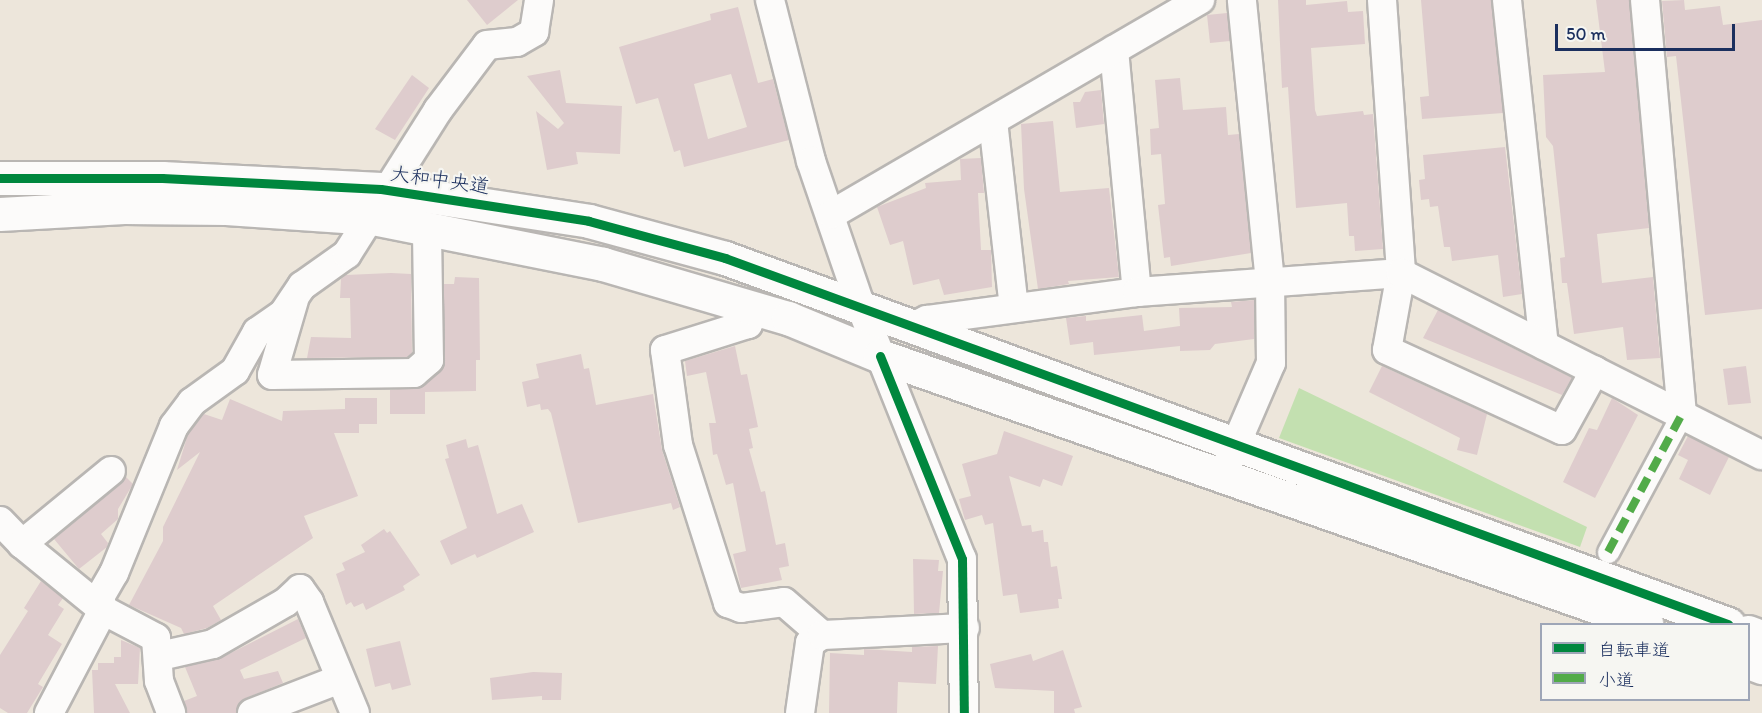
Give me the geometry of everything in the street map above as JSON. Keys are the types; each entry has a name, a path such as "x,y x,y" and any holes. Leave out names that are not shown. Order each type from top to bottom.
{"street":[{"path":"770,0 811,161 832,214 861,307 962,559 965,628 964,713"},
{"path":"832,214 1200,0"},
{"path":"1223,474 1271,363 1270,282 1242,0"},
{"path":"1382,0 1401,273 1387,350 1562,430 1595,370"},
{"path":"1507,0 1544,345"},
{"path":"1608,552 1682,414 1645,0"},
{"path":"48,713 103,610 100,597 114,573 174,426 192,402 234,371 257,332 283,314 297,292 347,254 373,218 438,110 487,45 517,42 534,32 531,3"},
{"path":"1114,50 1137,292"},
{"path":"993,121 1014,308"},
{"name":"大和中央道","path":"0,178 162,178 390,190 589,221 725,258 861,307 911,328 1237,444 1725,623"},
{"path":"0,214 124,207 226,207 373,218 427,226 603,264 753,307 880,356 1223,474 1643,623"},
{"path":"297,292 272,375 414,373 429,360 427,226"},
{"path":"911,328 927,320 1137,292 1401,273 1762,455"},
{"path":"753,307 748,324 665,350 678,445 728,603 741,608 784,602 822,635"},
{"path":"978,313 971,318 968,330 980,351"},
{"path":"22,544 111,471"},
{"path":"0,521 22,544 103,610 156,638 160,656 159,681 171,713"},
{"path":"160,656 213,644 286,602 300,589 309,602 355,713"},
{"path":"800,713 810,643 822,635 965,628"},
{"path":"252,713 340,679"}],"green space":[{"path":"1299,388 1587,527 1580,547 1279,438"}],"building":[{"path":"467,0 518,0 487,25"},
{"path":"1278,0 1306,0 1306,5 1347,1 1348,12 1363,11 1365,44 1311,48 1315,110 1317,116 1363,111 1364,115 1373,114 1383,249 1355,251 1354,236 1349,236 1347,203 1296,208 1288,87 1282,88"},
{"path":"1421,0 1491,0 1503,113 1422,119 1420,97 1429,96"},
{"path":"1596,0 1629,0 1649,228 1597,234 1602,283 1653,277 1660,358 1627,360 1623,327 1574,334 1567,283 1562,283 1560,258 1565,257 1553,146 1546,137 1543,75 1605,72"},
{"path":"1684,0 1685,10 1720,6 1723,25 1762,20 1762,309 1705,315 1676,56 1667,57 1662,1"},
{"path":"738,7 758,83 773,79 789,140 684,167 680,150 674,152 658,98 636,104 619,47 711,20 710,14","holes":["731,74 747,127 708,139 694,84"]},
{"path":"1227,13 1230,41 1210,43 1207,15"},
{"path":"560,70 566,103 622,106 620,154 576,152 578,164 547,170 536,111 558,129 564,123 527,76"},
{"path":"412,75 429,88 395,140 375,129"},
{"path":"1180,78 1183,110 1226,107 1228,135 1239,134 1251,253 1171,266 1170,257 1164,258 1158,205 1165,204 1161,154 1151,155 1150,129 1159,128 1155,80"},
{"path":"1101,90 1104,124 1076,128 1073,102 1080,102 1085,92"},
{"path":"1053,121 1060,192 1109,188 1119,277 1068,281 1069,284 1038,289 1024,189 1021,124"},
{"path":"1505,147 1522,294 1503,297 1498,255 1452,261 1450,247 1444,247 1438,206 1430,207 1429,199 1421,200 1419,180 1425,179 1423,155"},
{"path":"981,158 984,193 978,193 981,250 991,250 992,287 944,295 939,279 913,285 903,241 890,245 877,207 926,188 925,183 961,180 960,159"},
{"path":"411,274 412,353 408,357 307,358 311,337 351,338 350,298 340,298 341,279 346,275"},
{"path":"455,277 479,278 480,360 476,360 476,391 425,392 425,414 390,414 390,390 424,386 444,367 444,284 454,284"},
{"path":"1254,300 1254,339 1215,344 1210,350 1180,351 1180,346 1094,355 1093,342 1070,345 1066,318 1086,316 1086,321 1142,315 1144,331 1180,326 1179,308 1232,307 1231,302"},
{"path":"1438,310 1572,378 1562,395 1423,338"},
{"path":"735,346 741,375 747,374 758,427 749,429 753,448 749,449 761,492 765,491 776,545 785,543 789,566 779,568 782,580 741,588 733,554 746,551 733,483 726,485 717,454 713,455 709,423 716,423 706,372 687,376 685,361"},
{"path":"581,354 584,369 589,368 596,405 653,394 662,450 680,507 673,510 671,503 578,523 551,413 548,409 541,410 540,404 527,407 522,382 539,378 536,364"},
{"path":"1382,366 1487,414 1477,455 1457,450 1460,438 1369,392"},
{"path":"1746,366 1751,403 1728,405 1723,369"},
{"path":"345,398 377,398 377,424 359,424 359,433 334,433 358,496 304,516 313,538 213,606 221,620 207,628 184,634 181,628 129,605 163,541 163,527 200,452 177,470 188,434 204,414 222,420 230,399 282,421 283,411 345,409"},
{"path":"1612,398 1638,415 1595,498 1563,482 1589,428 1597,430"},
{"path":"1004,431 1073,456 1062,486 1043,479 1040,487 1009,476 1022,526 1031,525 1032,532 1043,530 1044,542 1048,542 1051,567 1057,566 1062,599 1058,599 1059,608 1020,613 1017,594 1003,596 993,523 985,525 982,515 965,520 959,499 971,496 962,464 997,454"},
{"path":"1688,436 1729,457 1710,495 1679,479 1688,460 1678,455"},
{"path":"466,439 468,448 478,445 497,514 522,504 534,532 477,558 475,554 451,565 440,541 467,528 445,459 449,458 446,445"},
{"path":"126,477 133,484 118,509 118,519 101,534 108,543 107,547 79,569 54,539"},
{"path":"384,529 387,533 390,531 420,575 403,586 405,590 366,610 363,603 354,607 351,602 346,605 336,574 345,570 342,563 365,552 361,545"},
{"path":"913,559 939,560 938,571 943,571 939,613 914,614"},
{"path":"41,581 63,598 58,605 64,609 48,635 62,644 38,684 43,687 27,713 8,713 0,708 0,655 28,611 24,608"},
{"path":"298,619 306,638 240,670 244,679 278,671 283,683 246,698 236,713 187,713 184,701 197,696 185,667 221,658"},
{"path":"121,640 140,648 138,684 115,684 130,713 94,713 92,670 98,670 98,663 114,663 114,657 121,657"},
{"path":"400,641 411,685 392,690 390,683 375,687 366,649"},
{"path":"938,646 936,684 898,682 897,713 829,713 830,653 864,655 864,649 912,652 912,647"},
{"path":"1063,650 1082,707 1074,709 1075,713 1054,713 1054,691 995,688 990,664 1031,654 1033,661"},
{"path":"533,672 562,673 561,700 542,700 542,696 492,700 490,678"}],"marked path":[{"path":"1608,552 1682,414"}],"cycle path":[{"path":"0,178 162,178 381,189 589,221 725,258 1725,623"},
{"path":"880,356 962,559 964,713"}]}
